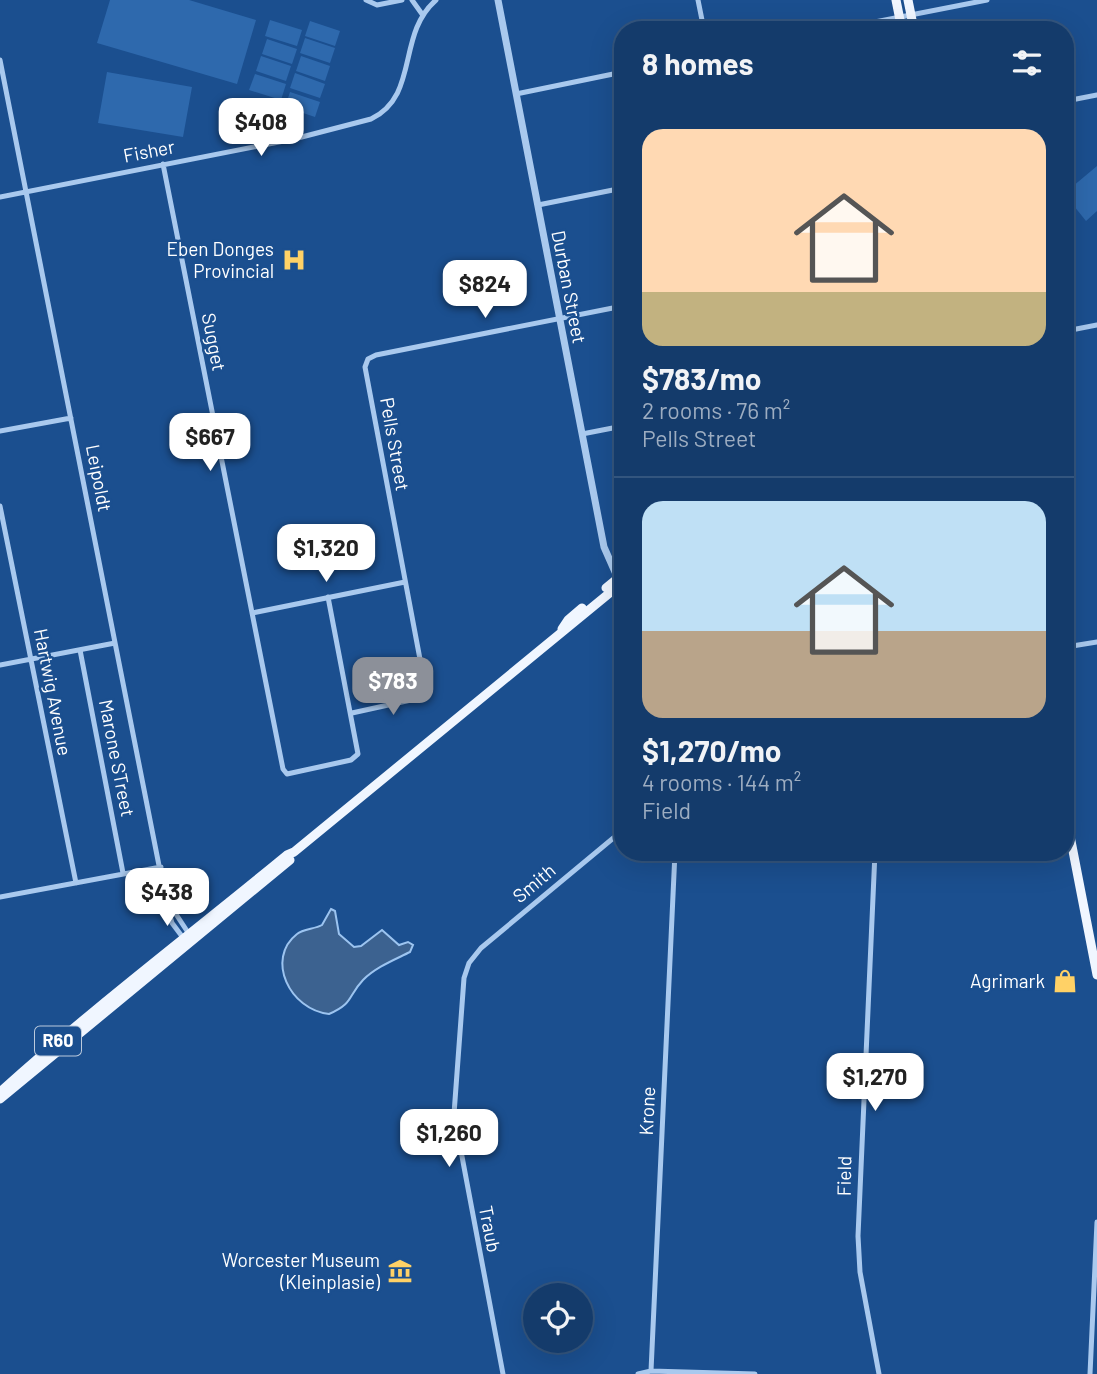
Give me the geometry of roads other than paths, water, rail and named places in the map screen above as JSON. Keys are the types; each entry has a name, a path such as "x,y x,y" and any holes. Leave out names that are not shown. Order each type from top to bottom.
{"main road":[{"path":"896,0 900,21"},
{"path":"908,0 912,21"},
{"name":"R60","path":"0,1099 287,855 614,584"},
{"path":"1074,856 1097,975"},
{"name":"R60","path":"0,1092 118,991 190,940"}],"street":[{"path":"366,0 373,5 402,0"},
{"path":"412,0 422,14"},
{"name":"Fisher","path":"0,197 328,131 380,114 398,96 412,36 422,14 436,0"},
{"name":"Durban Street","path":"498,0 604,547 614,566"},
{"path":"698,0 702,21"},
{"path":"879,21 987,0"},
{"name":"Leipoldt","path":"0,60 167,902 190,940"},
{"path":"516,94 614,74"},
{"path":"1074,100 1097,95"},
{"name":"Sugget","path":"163,164 285,773 356,757 359,747 352,713"},
{"path":"538,205 614,190"},
{"path":"559,319 614,308"},
{"name":"Pells Street","path":"352,713 425,695 426,690 374,424 366,362 376,355 559,319"},
{"path":"1074,329 1097,325"},
{"path":"0,431 71,418"},
{"path":"582,434 614,428"},
{"name":"Hartwig Avenue","path":"0,506 76,883"},
{"path":"252,613 405,582"},
{"path":"328,597 352,713"},
{"path":"1074,646 1097,642"},
{"path":"0,665 115,643"},
{"name":"Marone STreet","path":"80,650 123,873"},
{"name":"Smith","path":"469,963 481,948 614,837"},
{"name":"Krone","path":"651,1371 675,861"},
{"name":"Field","path":"876,861 860,1144 858,1236 860,1272 878,1374"},
{"path":"0,897 161,867"},
{"name":"Traub","path":"469,963 462,990 454,1114 503,1374"},
{"path":"1090,1374 1097,1222"},
{"path":"638,1374 651,1371 755,1374"}],"place":[{"name":"Eben Donges Provincial","path":"294,260"},
{"name":"Agrimark","path":"1065,981"},
{"name":"Worcester Museum (Kleinplasie)","path":"400,1271"}]}
